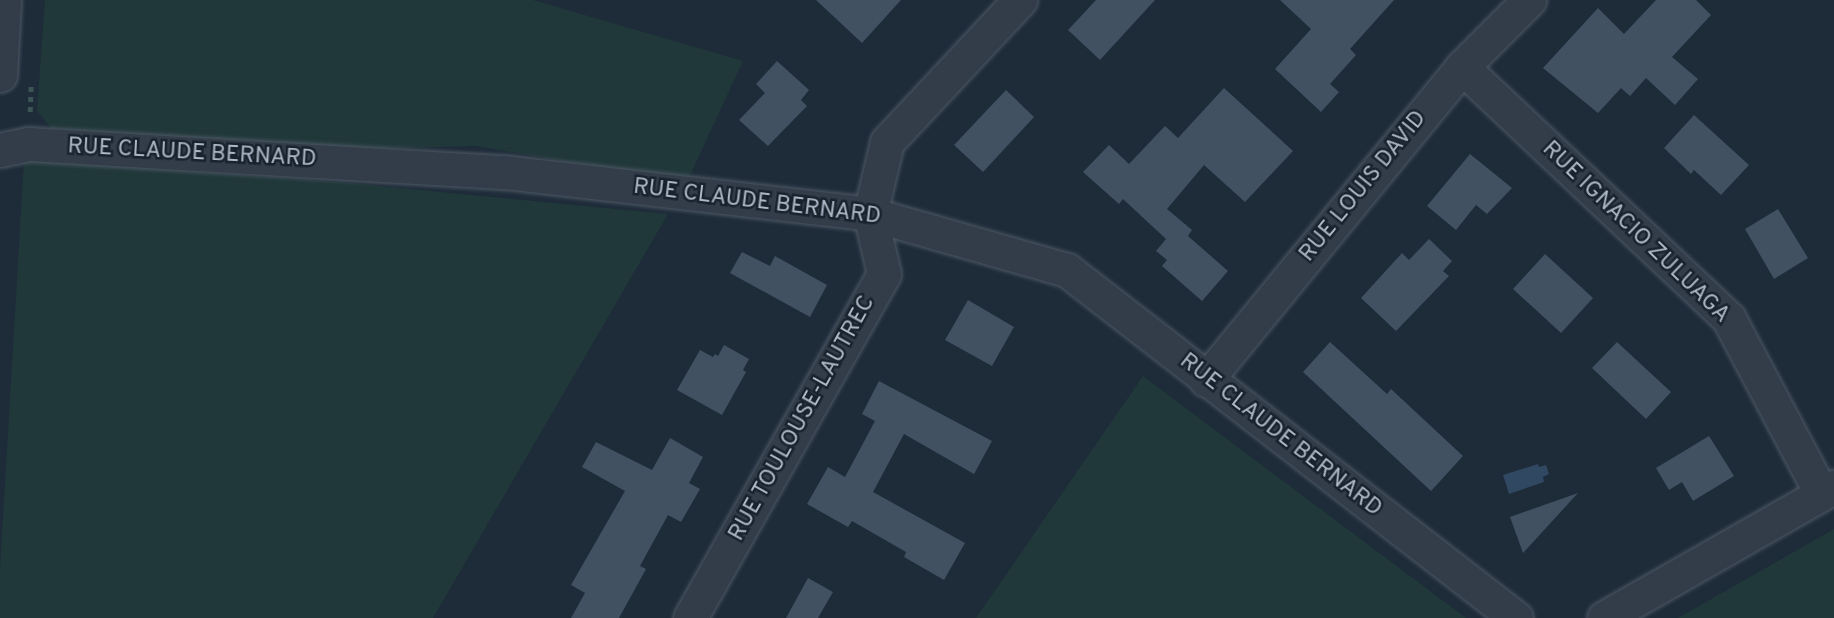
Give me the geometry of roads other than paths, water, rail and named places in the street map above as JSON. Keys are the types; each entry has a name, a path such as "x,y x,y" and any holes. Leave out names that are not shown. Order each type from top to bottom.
{"street":[{"path":"0,75 4,0"},
{"path":"870,214 887,142 1020,0"},
{"name":"RUE LOUIS DAVID","path":"1206,380 1462,67 1529,0"},
{"name":"RUE IGNACIO ZULUAGA","path":"1462,67 1729,319 1828,490"},
{"name":"RUE CLAUDE BERNARD","path":"0,150 29,144 504,172 870,214 1067,270 1516,618"},
{"name":"RUE TOULOUSE-LAUTREC","path":"690,618 884,274 870,214"},
{"path":"1604,618 1828,490"}],"water":[{"path":"1538,464 1539,467 1546,465 1549,474 1543,477 1544,482 1509,494 1503,475"}]}
